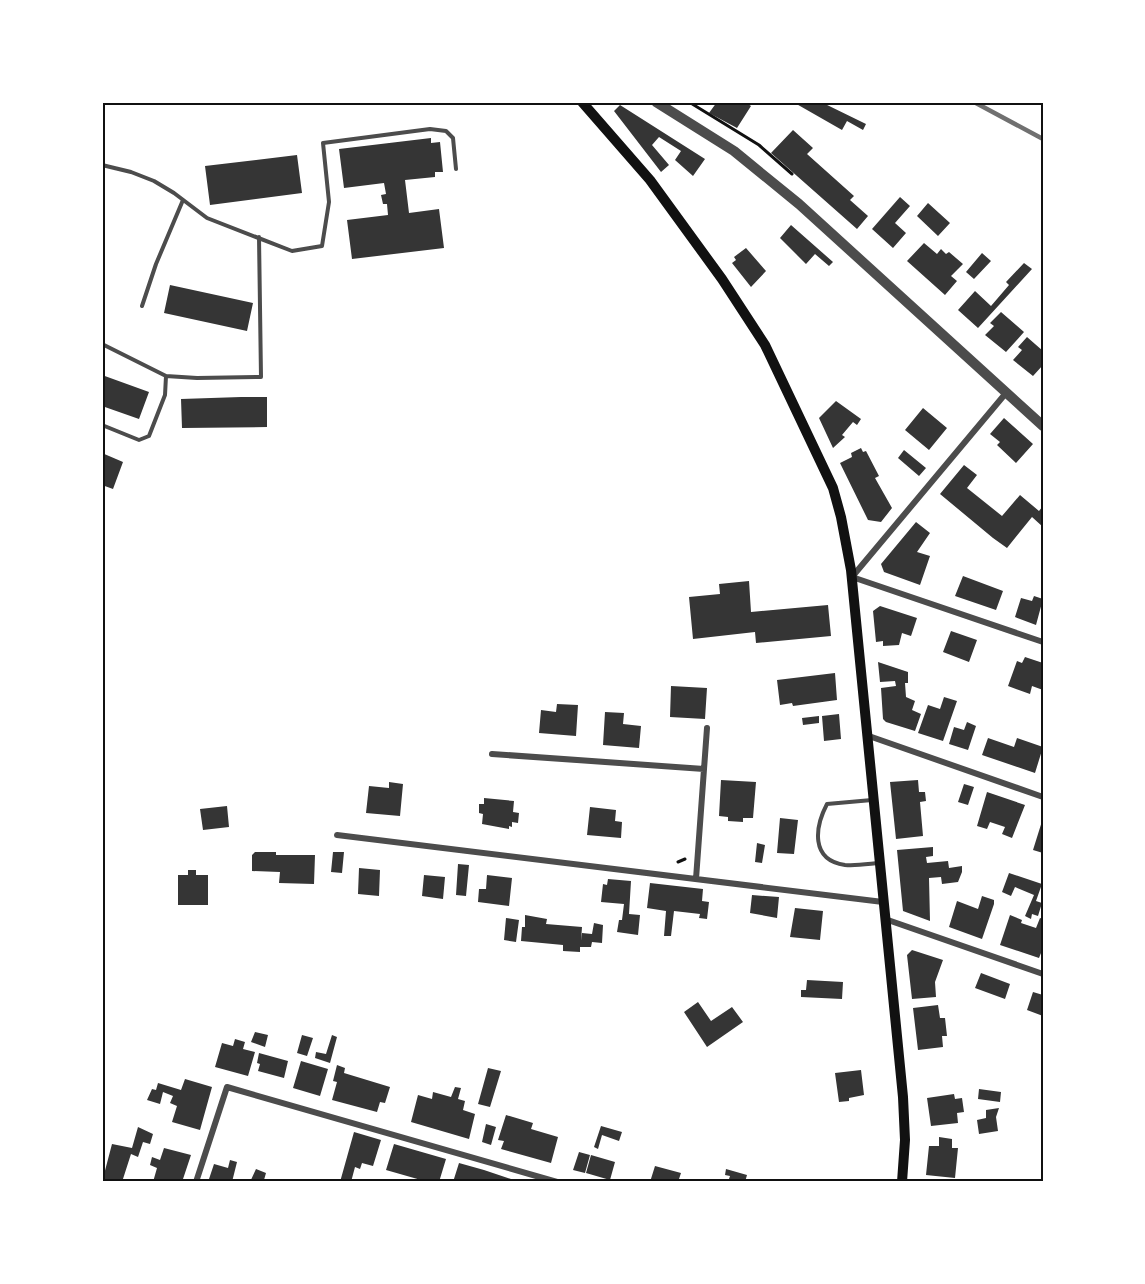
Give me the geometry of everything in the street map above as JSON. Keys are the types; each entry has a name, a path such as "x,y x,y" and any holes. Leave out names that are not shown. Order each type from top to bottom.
{"main road":[{"path":"582,102 650,180 722,279 765,345 833,488 846,536 852,577 905,1118 902,1182"}],"street":[{"path":"656,102 734,151 799,204 1043,426"},
{"path":"1006,393 852,577 1043,642"},
{"path":"696,879 707,729"},
{"path":"866,735 1043,797"},
{"path":"492,754 704,769"},
{"path":"337,835 883,902"},
{"path":"885,919 1043,974"},
{"path":"196,1182 227,1087 532,1178 557,1182"}],"lane":[{"path":"102,165 131,172 154,181 207,218 292,251 322,246 329,202 322,143 430,129 446,131 453,138 456,169"},
{"path":"142,306 156,264 183,200"},
{"path":"102,344 166,376 197,378 261,376 259,237"},
{"path":"102,425 139,440 149,436 165,394 166,376"},
{"path":"873,800 827,804 819,819 817,835 820,848 831,860 846,865 879,863"}],"path":[{"path":"689,102 759,145 792,174"},
{"path":"678,862 685,860 688,854"}],"building":[{"path":"717,102 745,102 751,106 737,128 709,113"},
{"path":"793,102 821,102 866,124 863,130 847,121 842,130"},
{"path":"620,105 705,159 693,176 675,160 681,151 659,137 652,145 669,165 661,172 614,111"},
{"path":"793,130 813,148 807,154 854,196 850,200 868,216 857,229 771,153"},
{"path":"431,138 431,143 440,142 443,172 435,172 435,177 405,180 409,213 439,209 444,248 352,259 347,220 388,215 387,204 383,204 381,195 386,194 384,183 344,188 339,149"},
{"path":"297,155 302,193 210,205 205,166"},
{"path":"900,197 910,206 895,223 906,233 893,248 872,229"},
{"path":"928,203 950,223 938,236 917,216"},
{"path":"791,225 833,262 829,266 815,254 806,264 780,238"},
{"path":"924,243 937,254 941,249 946,254 949,252 963,264 951,276 957,281 945,295 907,261"},
{"path":"746,248 766,271 751,287 732,263 736,260 734,257"},
{"path":"982,253 991,261 974,279 966,272"},
{"path":"1024,263 1032,269 978,328 958,310 975,291 991,306 1009,285 1006,282"},
{"path":"170,285 253,303 247,331 164,313"},
{"path":"1001,312 1024,332 1006,352 985,335 994,326 990,323"},
{"path":"1027,337 1043,351 1043,365 1033,376 1013,360 1022,350 1018,347"},
{"path":"102,375 149,392 139,419 102,406"},
{"path":"267,397 267,427 182,428 181,399"},
{"path":"836,401 861,419 857,425 853,422 842,435 845,437 833,448 819,418"},
{"path":"923,408 947,428 929,450 905,430"},
{"path":"1004,418 1033,444 1016,463 997,445 1000,442 990,434"},
{"path":"861,448 863,452 866,451 879,476 875,478 892,508 881,522 868,520 840,463 852,457 851,453"},
{"path":"904,450 926,468 919,476 898,458"},
{"path":"102,453 123,462 113,489 102,485"},
{"path":"964,465 977,475 967,488 1002,516 1020,495 1039,511 1043,506 1043,527 1032,517 1007,548 993,538 940,494"},
{"path":"916,522 930,533 917,552 930,556 920,585 884,572 881,564"},
{"path":"963,576 1003,591 996,610 955,596"},
{"path":"749,581 751,612 828,605 831,636 756,643 755,632 693,639 689,597 720,594 719,584"},
{"path":"1034,596 1043,599 1036,625 1015,617 1021,598 1032,601"},
{"path":"880,606 917,618 911,636 902,633 899,645 883,646 883,641 876,642 873,611"},
{"path":"951,631 977,640 969,662 943,652"},
{"path":"1025,657 1043,663 1043,690 1032,686 1030,694 1008,686 1017,661 1022,663"},
{"path":"878,662 908,672 908,683 905,683 906,697 915,701 912,710 921,714 915,731 883,719 881,688 896,686 895,681 880,682"},
{"path":"835,673 837,700 793,706 792,703 780,705 777,680"},
{"path":"671,686 707,688 705,719 670,717"},
{"path":"944,697 957,701 943,741 918,733 928,705 940,709"},
{"path":"557,704 578,705 576,736 539,733 541,710 556,712"},
{"path":"605,712 624,713 623,724 641,726 639,748 603,745"},
{"path":"839,714 841,739 824,741 822,716"},
{"path":"819,716 819,723 803,725 802,718"},
{"path":"967,722 976,726 968,750 949,744 954,727 964,730"},
{"path":"988,738 1014,747 1017,738 1043,747 1035,773 982,755"},
{"path":"721,780 756,782 753,818 743,818 743,822 728,821 728,817 719,816"},
{"path":"918,780 919,792 925,792 926,801 920,802 923,836 896,839 890,782"},
{"path":"389,782 403,784 400,816 366,813 369,786 389,788"},
{"path":"964,784 974,787 968,805 958,802"},
{"path":"987,792 1025,805 1012,838 1002,834 1005,827 990,822 987,829 977,826"},
{"path":"484,798 514,801 513,812 519,813 518,823 512,822 512,827 509,826 509,829 482,824 483,814 479,813 479,804 484,804"},
{"path":"227,806 229,827 203,830 200,809"},
{"path":"590,807 616,810 615,821 622,822 621,838 587,835"},
{"path":"780,818 798,820 794,854 777,853"},
{"path":"1043,818 1043,853 1033,850"},
{"path":"757,843 765,845 762,863 755,862"},
{"path":"933,847 933,856 926,857 927,863 948,861 949,868 962,866 962,872 958,882 942,884 941,877 929,878 930,921 903,911 897,850"},
{"path":"255,852 276,852 276,855 315,855 314,884 279,883 280,872 252,871 252,855"},
{"path":"333,852 344,852 342,873 331,872"},
{"path":"458,864 469,865 466,896 456,895"},
{"path":"359,868 380,870 379,896 358,894"},
{"path":"188,870 196,870 196,875 208,875 208,905 178,905 178,875 188,875"},
{"path":"1009,873 1042,884 1036,901 1042,903 1038,916 1032,914 1031,919 1025,916 1034,895 1015,887 1011,896 1002,892"},
{"path":"424,875 445,877 443,899 422,896"},
{"path":"487,875 512,878 509,906 478,902 479,889 486,889"},
{"path":"608,879 631,881 629,914 640,915 638,935 617,932 619,920 622,920 624,904 601,902 603,884 607,885"},
{"path":"650,883 703,889 702,901 709,902 707,919 699,918 700,914 674,911 671,936 664,936 666,911 647,908"},
{"path":"752,895 779,897 777,918 750,913"},
{"path":"982,896 994,900 994,904 982,939 949,927 957,901 978,909"},
{"path":"795,908 823,911 820,940 790,937"},
{"path":"525,915 547,919 546,924 582,927 581,941 582,933 592,934 594,923 603,925 602,943 592,942 591,947 580,947 580,952 563,951 563,945 521,941 522,927 525,927"},
{"path":"1010,915 1022,920 1021,923 1036,928 1040,918 1043,919 1043,948 1039,958 1000,945"},
{"path":"506,918 519,920 516,942 504,940"},
{"path":"912,950 943,960 935,982 936,997 912,999 907,955"},
{"path":"981,973 1010,984 1005,999 975,988"},
{"path":"807,980 843,982 842,999 801,997 801,990 806,990"},
{"path":"1033,992 1043,995 1043,1016 1027,1010"},
{"path":"698,1002 711,1021 732,1007 743,1022 707,1047 684,1012"},
{"path":"938,1005 940,1018 945,1018 947,1036 942,1036 943,1047 918,1050 913,1008"},
{"path":"255,1032 268,1035 265,1047 251,1042"},
{"path":"302,1035 313,1038 307,1056 297,1053"},
{"path":"332,1035 337,1037 330,1063 315,1058 316,1052 326,1054"},
{"path":"235,1039 245,1042 243,1049 255,1052 248,1076 215,1067 222,1043 233,1046"},
{"path":"259,1053 288,1061 284,1078 258,1071"},
{"path":"301,1061 328,1069 320,1096 293,1088"},
{"path":"337,1065 345,1068 344,1073 390,1087 385,1103 380,1102 377,1112 332,1100 337,1082 333,1081"},
{"path":"488,1068 501,1071 490,1107 478,1104"},
{"path":"861,1070 864,1095 839,1102 835,1073"},
{"path":"185,1079 212,1087 200,1130 172,1122 177,1106 170,1103 173,1096 163,1092 160,1104 147,1100 152,1089 156,1090 158,1083 181,1090"},
{"path":"455,1087 461,1088 458,1099 465,1101 463,1110 475,1114 469,1139 411,1122 418,1095 432,1099 433,1092 451,1097"},
{"path":"979,1089 1001,1092 1000,1102 978,1099"},
{"path":"954,1094 955,1099 962,1098 964,1112 957,1113 958,1123 931,1126 927,1098"},
{"path":"999,1108 996,1117 998,1131 979,1134 977,1120 986,1118 986,1110"},
{"path":"506,1115 533,1123 531,1129 558,1137 551,1163 501,1149 504,1141 498,1140"},
{"path":"486,1124 496,1127 491,1145 482,1142"},
{"path":"601,1126 622,1132 619,1141 602,1135 598,1149 594,1147"},
{"path":"138,1127 153,1134 150,1144 143,1142 138,1157 131,1154 122,1182 102,1182 112,1144 132,1148"},
{"path":"354,1132 381,1140 373,1166 362,1163 360,1169 355,1167 351,1182 340,1182"},
{"path":"939,1137 952,1139 952,1148 958,1148 955,1178 926,1175 929,1146 939,1146"},
{"path":"394,1144 446,1159 439,1182 428,1182 386,1170"},
{"path":"164,1148 191,1155 182,1182 153,1182 157,1168 150,1165 152,1157 160,1160"},
{"path":"579,1152 590,1155 585,1173 573,1170"},
{"path":"591,1155 615,1162 610,1180 586,1173"},
{"path":"230,1160 237,1162 232,1182 208,1182 214,1164 228,1168"},
{"path":"459,1163 484,1170 520,1182 453,1182"},
{"path":"655,1166 681,1173 678,1182 650,1182"},
{"path":"256,1169 266,1173 264,1180 269,1182 250,1182"},
{"path":"726,1169 747,1175 745,1182 728,1182 730,1176 725,1175"}],"railway":[{"path":"974,102 1043,139"}]}
